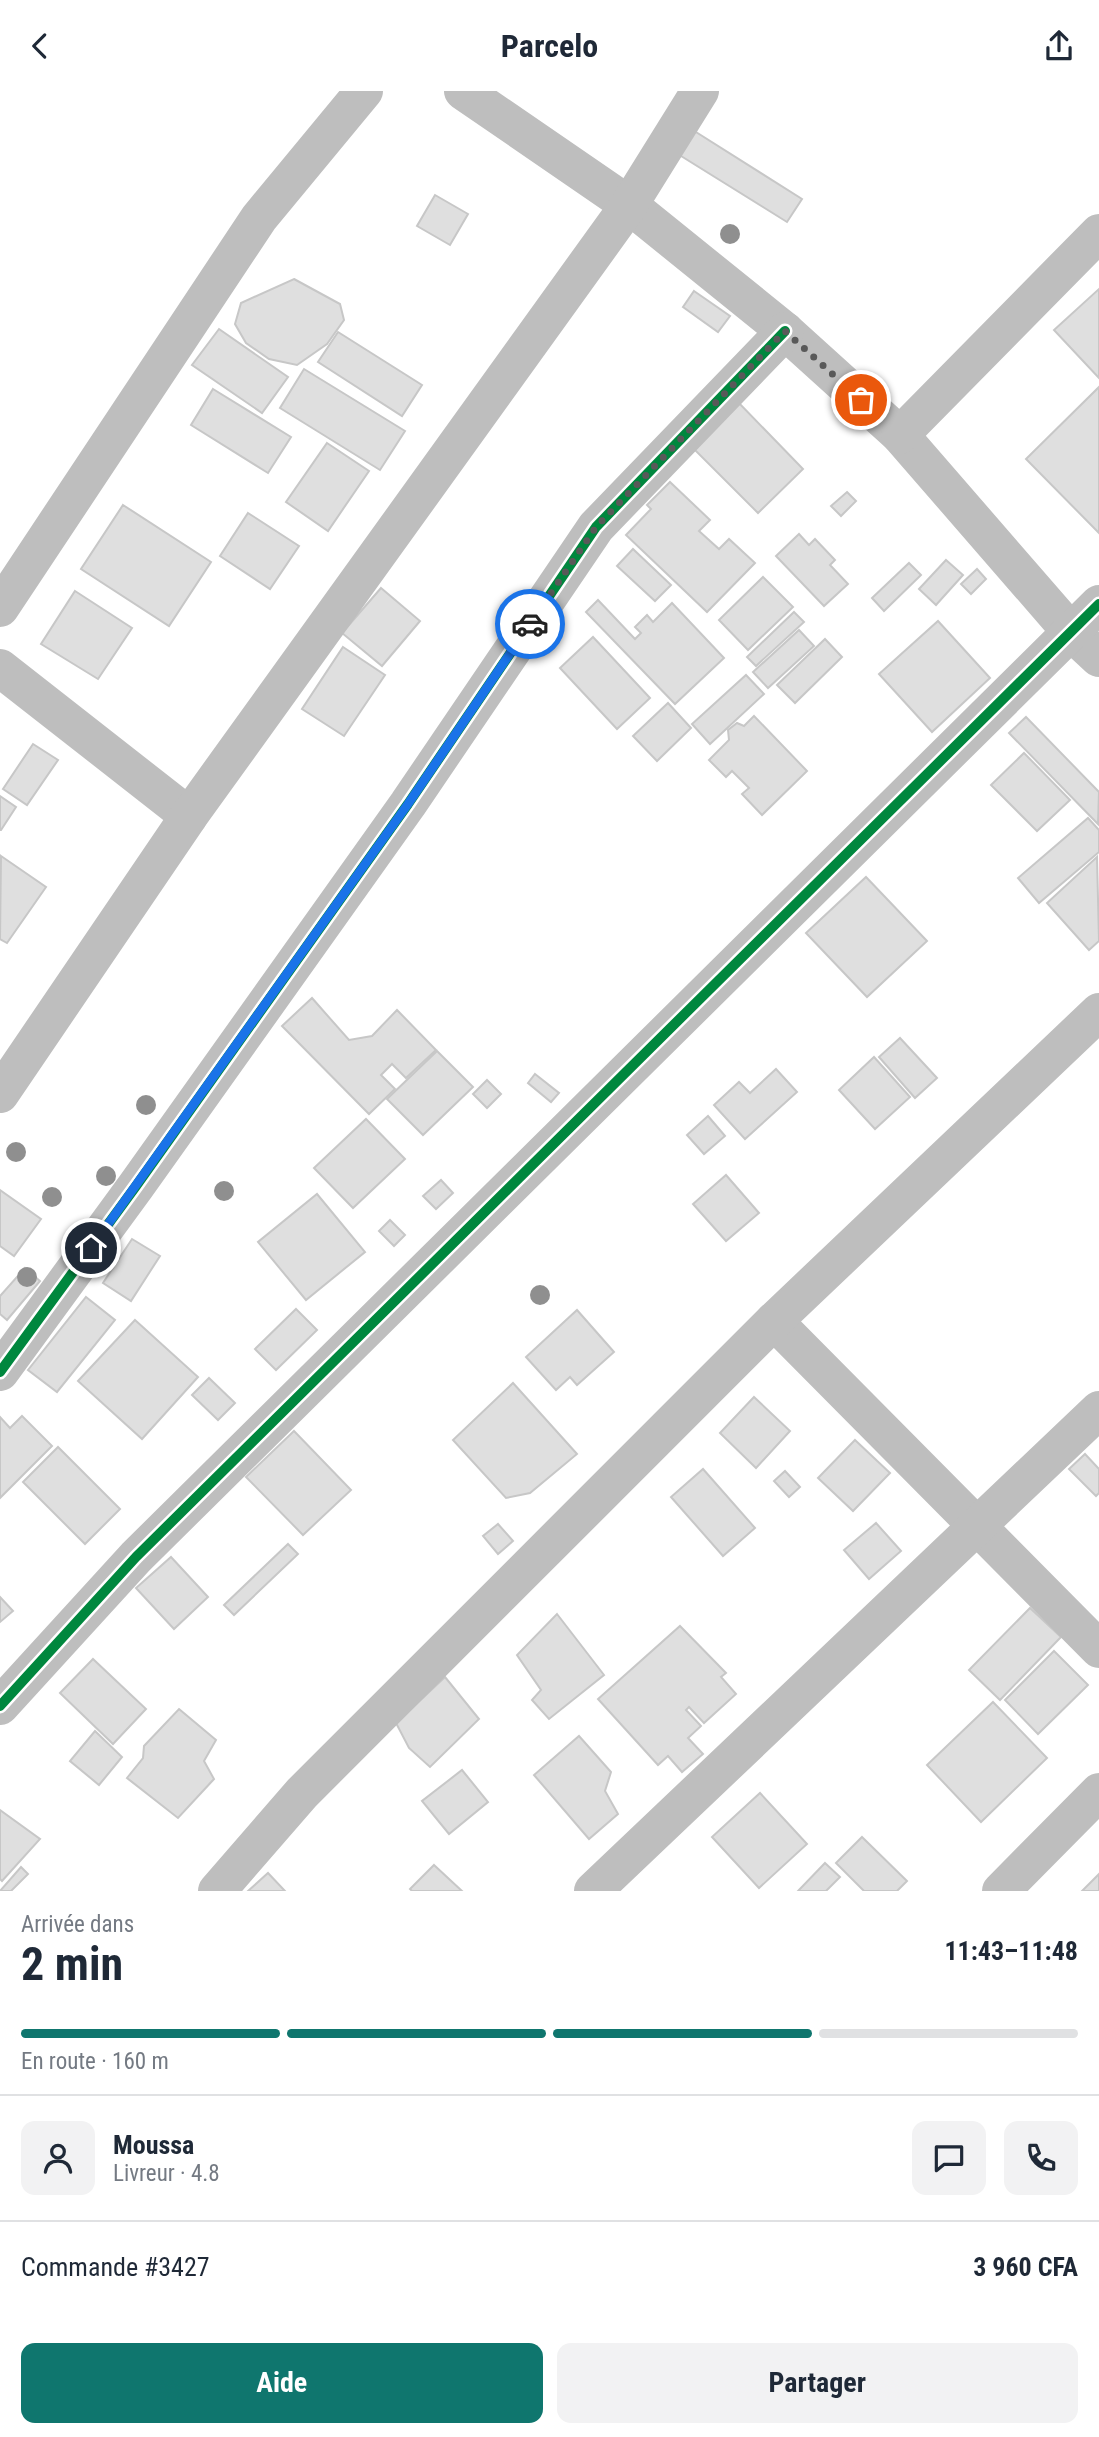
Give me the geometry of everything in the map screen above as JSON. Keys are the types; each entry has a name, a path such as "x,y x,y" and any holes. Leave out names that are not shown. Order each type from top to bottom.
{"street":[{"path":"0,608 259,218 364,91"},
{"path":"463,91 629,205 785,331 900,435 1071,632 1099,659"},
{"path":"0,1094 189,816 629,205 700,91"},
{"path":"900,435 1099,233"},
{"path":"0,1372 400,816 596,527 785,331"},
{"path":"0,1706 136,1557 1099,604"},
{"path":"0,668 189,816"},
{"path":"217,1891 302,1793 774,1321 1099,1012"},
{"path":"774,1321 1099,1649"},
{"path":"593,1891 1099,1410"},
{"path":"1002,1891 1099,1792"}],"building":[{"path":"688,127 802,199 787,222 673,151"},
{"path":"435,195 468,214 450,245 417,226"},
{"path":"294,279 340,304 344,320 327,344 297,365 269,359 246,343 235,324 241,303"},
{"path":"1099,289 1099,378 1054,330"},
{"path":"694,291 730,316 718,332 683,307"},
{"path":"219,329 288,377 262,413 192,365"},
{"path":"338,332 422,385 402,416 318,362"},
{"path":"304,369 405,431 380,470 280,408"},
{"path":"1099,387 1099,533 1026,459"},
{"path":"213,389 291,437 268,473 191,425"},
{"path":"736,400 803,469 758,513 690,445"},
{"path":"327,443 369,471 328,531 286,502"},
{"path":"670,482 710,520 699,531 719,549 729,539 755,563 707,612 626,535 651,509 647,505"},
{"path":"847,492 856,501 841,516 831,506"},
{"path":"123,505 211,562 169,626 81,569"},
{"path":"248,513 299,546 270,589 220,556"},
{"path":"799,534 809,545 815,539 835,560 830,565 848,584 824,606 776,556"},
{"path":"633,549 671,585 655,601 617,566"},
{"path":"946,560 963,575 936,605 919,589"},
{"path":"909,563 921,575 884,611 872,598"},
{"path":"977,569 986,579 971,594 961,584"},
{"path":"763,577 793,607 748,650 719,620"},
{"path":"381,588 420,621 382,666 342,633"},
{"path":"75,591 132,628 98,679 41,644"},
{"path":"598,600 635,639 641,633 635,627 647,615 653,622 672,603 724,658 675,704 586,612"},
{"path":"794,612 804,622 756,666 747,657"},
{"path":"938,621 990,678 932,732 879,674"},
{"path":"799,630 814,646 768,688 753,672"},
{"path":"593,637 650,698 617,729 560,668"},
{"path":"825,639 842,657 795,703 777,685"},
{"path":"343,647 385,675 344,736 302,709"},
{"path":"746,675 764,694 710,744 692,724"},
{"path":"668,703 691,728 657,761 633,736"},
{"path":"754,716 807,771 762,815 742,794 749,788 732,771 726,777 709,760 729,740 728,730 737,723 744,726"},
{"path":"1026,717 1099,792 1098,824 1009,733"},
{"path":"33,744 58,760 27,805 3,789"},
{"path":"1024,753 1070,800 1037,831 991,785"},
{"path":"0,796 16,807 1,830 0,830"},
{"path":"1088,818 1099,830 1099,852 1039,903 1018,878"},
{"path":"1,856 46,887 7,943 0,939"},
{"path":"1097,857 1099,941 1089,950 1047,903"},
{"path":"866,877 927,941 867,997 806,933"},
{"path":"312,998 349,1040 372,1036 397,1010 436,1050 406,1078 392,1064 381,1075 395,1089 369,1114 282,1026"},
{"path":"900,1038 937,1078 915,1098 879,1057"},
{"path":"437,1051 473,1087 423,1135 387,1099"},
{"path":"874,1057 910,1097 875,1129 839,1090"},
{"path":"776,1069 797,1092 745,1139 714,1105 739,1082 750,1093"},
{"path":"535,1074 559,1093 551,1102 528,1083"},
{"path":"487,1080 501,1094 487,1108 473,1094"},
{"path":"708,1116 725,1136 704,1154 687,1135"},
{"path":"366,1119 405,1159 353,1208 314,1168"},
{"path":"726,1175 759,1213 726,1241 693,1204"},
{"path":"441,1180 453,1193 436,1209 423,1196"},
{"path":"0,1190 41,1219 14,1256 0,1246"},
{"path":"317,1194 365,1252 306,1300 258,1242"},
{"path":"390,1220 405,1235 394,1246 379,1231"},
{"path":"132,1239 160,1256 131,1301 103,1283"},
{"path":"25,1268 40,1281 7,1320 0,1314 0,1296"},
{"path":"86,1297 115,1320 57,1392 28,1370"},
{"path":"296,1309 317,1330 276,1370 255,1349"},
{"path":"577,1310 614,1352 577,1385 570,1377 556,1390 526,1357"},
{"path":"135,1320 198,1377 142,1439 78,1381"},
{"path":"209,1378 235,1403 218,1420 192,1395"},
{"path":"513,1383 577,1454 530,1493 506,1498 453,1440"},
{"path":"754,1397 790,1431 756,1468 720,1433"},
{"path":"22,1416 52,1446 0,1498 0,1417 10,1428"},
{"path":"294,1431 351,1490 303,1535 246,1477"},
{"path":"855,1440 890,1473 853,1511 818,1478"},
{"path":"58,1447 120,1509 85,1544 23,1482"},
{"path":"1085,1454 1099,1469 1099,1493 1096,1496 1069,1469"},
{"path":"703,1469 755,1528 723,1556 671,1497"},
{"path":"785,1471 800,1487 789,1497 774,1481"},
{"path":"876,1523 901,1551 869,1579 844,1550"},
{"path":"498,1524 513,1541 498,1554 483,1536"},
{"path":"288,1544 298,1554 234,1615 224,1605"},
{"path":"171,1557 208,1597 174,1629 136,1588"},
{"path":"0,1597 13,1611 0,1622"},
{"path":"1030,1608 1061,1637 1000,1700 969,1670"},
{"path":"557,1614 604,1675 549,1719 532,1700 541,1690 517,1655"},
{"path":"680,1626 726,1673 721,1677 736,1694 704,1723 689,1707 686,1710 701,1726 688,1738 703,1754 682,1772 668,1756 658,1765 598,1699"},
{"path":"1054,1651 1088,1685 1038,1734 1005,1700"},
{"path":"93,1659 146,1709 113,1744 60,1693"},
{"path":"445,1677 479,1719 430,1767 409,1748 396,1723"},
{"path":"993,1702 1047,1758 981,1822 927,1765"},
{"path":"179,1709 216,1740 204,1761 214,1779 178,1818 127,1778 143,1758 144,1746"},
{"path":"95,1731 122,1757 99,1785 70,1761"},
{"path":"579,1736 611,1772 605,1791 618,1814 589,1839 534,1775"},
{"path":"462,1770 488,1802 449,1834 422,1801"},
{"path":"760,1793 807,1844 759,1888 712,1837"},
{"path":"0,1810 40,1839 2,1881 0,1879"},
{"path":"862,1837 907,1881 897,1891 864,1891 836,1863"},
{"path":"825,1863 840,1877 826,1891 798,1891"},
{"path":"434,1865 462,1891 412,1891 410,1889"},
{"path":"21,1867 28,1874 11,1891 0,1891"},
{"path":"268,1873 285,1891 248,1891"},
{"path":"1099,1874 1099,1891 1082,1891"}],"cycle path":[{"path":"0,1372 408,804 596,527 785,331"},
{"path":"0,1706 136,1557 1099,604"}],"way so far":[{"path":"530,624 596,527 785,331 861,400"}],"route":[{"path":"91,1248 408,804 530,624"}]}
